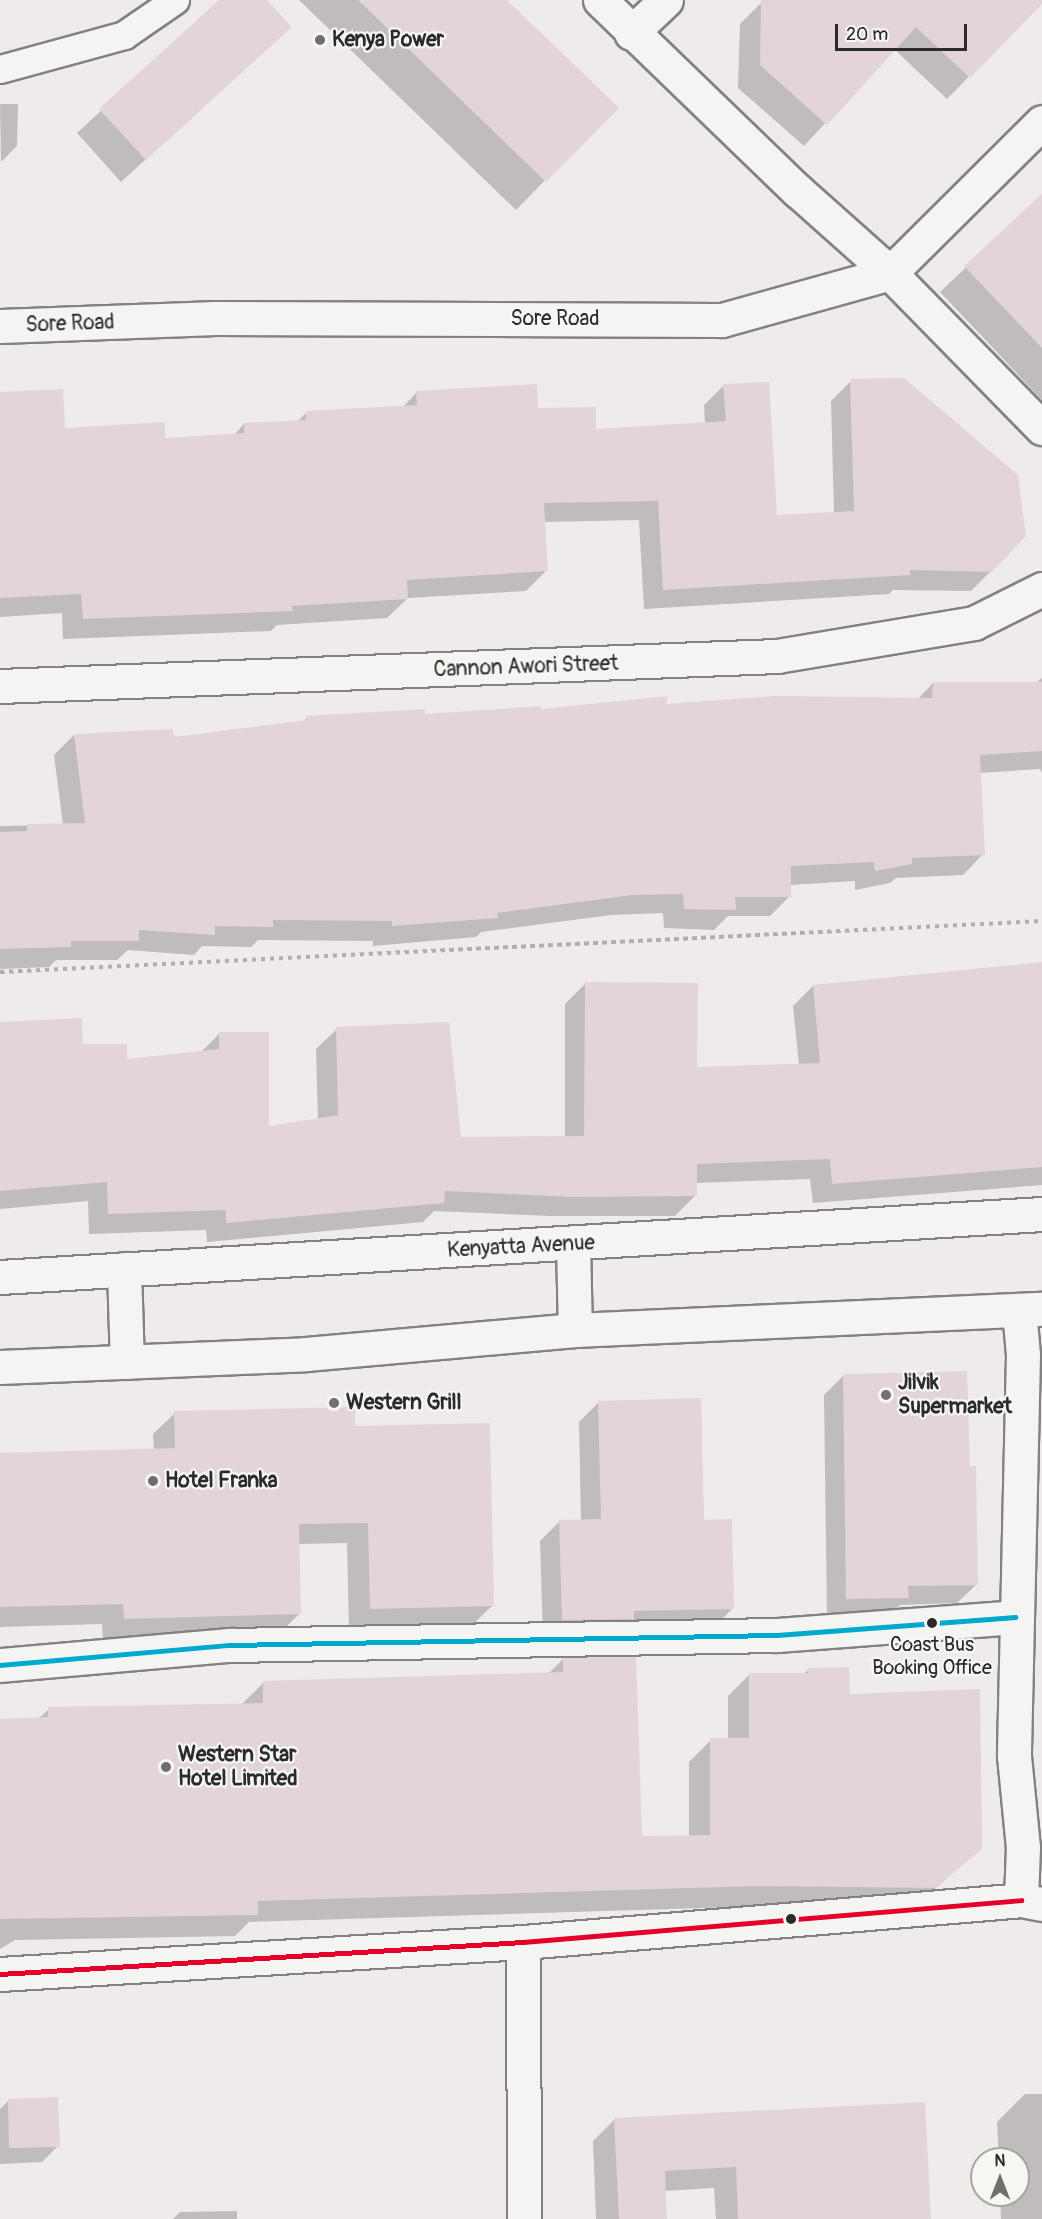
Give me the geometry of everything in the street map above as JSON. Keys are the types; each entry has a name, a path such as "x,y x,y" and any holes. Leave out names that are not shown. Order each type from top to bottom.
{"main road":[{"path":"600,0 631,33 890,273 1042,428"},
{"path":"631,33 666,0"},
{"name":"Sore Road","path":"0,327 216,318 722,320 890,273 1042,122"},
{"name":"Cannon Awori Street","path":"0,686 777,657 974,623 1042,589"},
{"name":"Kenyatta Avenue","path":"0,1277 1042,1214"},
{"path":"573,1244 575,1330"},
{"path":"124,1269 126,1362"},
{"path":"0,1367 306,1354 575,1330 1031,1309 1023,1355 1015,1617 1014,1755 1023,1847 1032,1902 523,1942 0,1974"},
{"path":"0,1665 231,1645 777,1635 1015,1617"},
{"path":"523,1942 524,2219"}],"lane":[{"path":"0,69 124,35 175,0"}],"path":[{"path":"0,972 1042,921"}],"building":[{"path":"219,0 267,0 292,27 146,160 99,109"},
{"path":"358,0 507,0 619,108 546,182"},
{"path":"761,0 1042,0 1042,4 970,78 916,27 827,125 760,65"},
{"path":"1042,194 1042,348 964,266"},
{"path":"904,378 1018,475 1026,536 992,572 910,570 910,575 663,590 658,501 544,503 548,571 407,580 408,599 292,606 293,611 83,619 81,594 0,598 0,392 63,389 65,428 165,422 165,438 244,433 244,423 306,420 305,411 417,405 416,391 537,384 538,408 596,407 596,429 726,421 723,384 769,382 777,515 854,511 850,379"},
{"path":"933,682 1042,682 1042,751 980,755 985,855 912,858 912,864 875,871 874,862 791,866 791,897 735,897 736,910 684,909 683,894 632,895 497,913 498,918 392,926 392,921 273,920 273,927 215,926 215,935 139,930 139,941 71,941 71,947 0,949 0,832 27,831 27,824 85,823 74,734 173,729 174,737 307,720 306,716 425,709 425,714 541,706 541,709 668,696 666,704 774,696 932,698"},
{"path":"1042,962 1042,1167 832,1184 830,1159 697,1164 697,1196 572,1197 445,1191 444,1203 226,1223 226,1210 108,1214 107,1182 0,1191 0,1022 82,1018 83,1044 127,1044 127,1059 219,1049 219,1032 269,1032 269,1126 338,1115 336,1027 449,1022 461,1137 584,1136 585,982 698,983 697,1067 820,1063 813,985"},
{"path":"967,1371 970,1466 976,1466 978,1585 908,1586 909,1598 846,1599 843,1374"},
{"path":"701,1398 704,1520 732,1519 734,1609 634,1611 634,1619 562,1620 559,1520 601,1519 598,1401"},
{"path":"355,1407 355,1426 490,1423 494,1606 370,1609 368,1523 299,1524 301,1614 124,1619 123,1604 0,1607 0,1453 175,1448 174,1411"},
{"path":"636,1656 642,1836 710,1835 710,1738 749,1738 749,1673 808,1673 808,1668 849,1667 850,1694 980,1689 982,1849 935,1888 757,1886 258,1901 258,1915 0,1919 0,1719 48,1717 48,1707 263,1703 263,1681 563,1672 563,1658"},
{"path":"58,2097 60,2147 9,2148 8,2099"},
{"path":"925,2102 931,2219 738,2219 736,2167 665,2171 667,2219 619,2219 614,2118"}],"transit line":[{"name":"20","path":"0,1665 230,1645 777,1635 1015,1617"},
{"path":"0,1974 523,1942 1021,1900"}],"place":[{"name":"Kenya Power","path":"320,40"},
{"name":"Jilvik Supermarket","path":"886,1395"},
{"name":"Western Grill","path":"334,1403"},
{"name":"Hotel Franka","path":"153,1481"},
{"name":"Coast Bus Booking Office","path":"932,1623"},
{"name":"Western Star Hotel Limited","path":"166,1767"}]}
